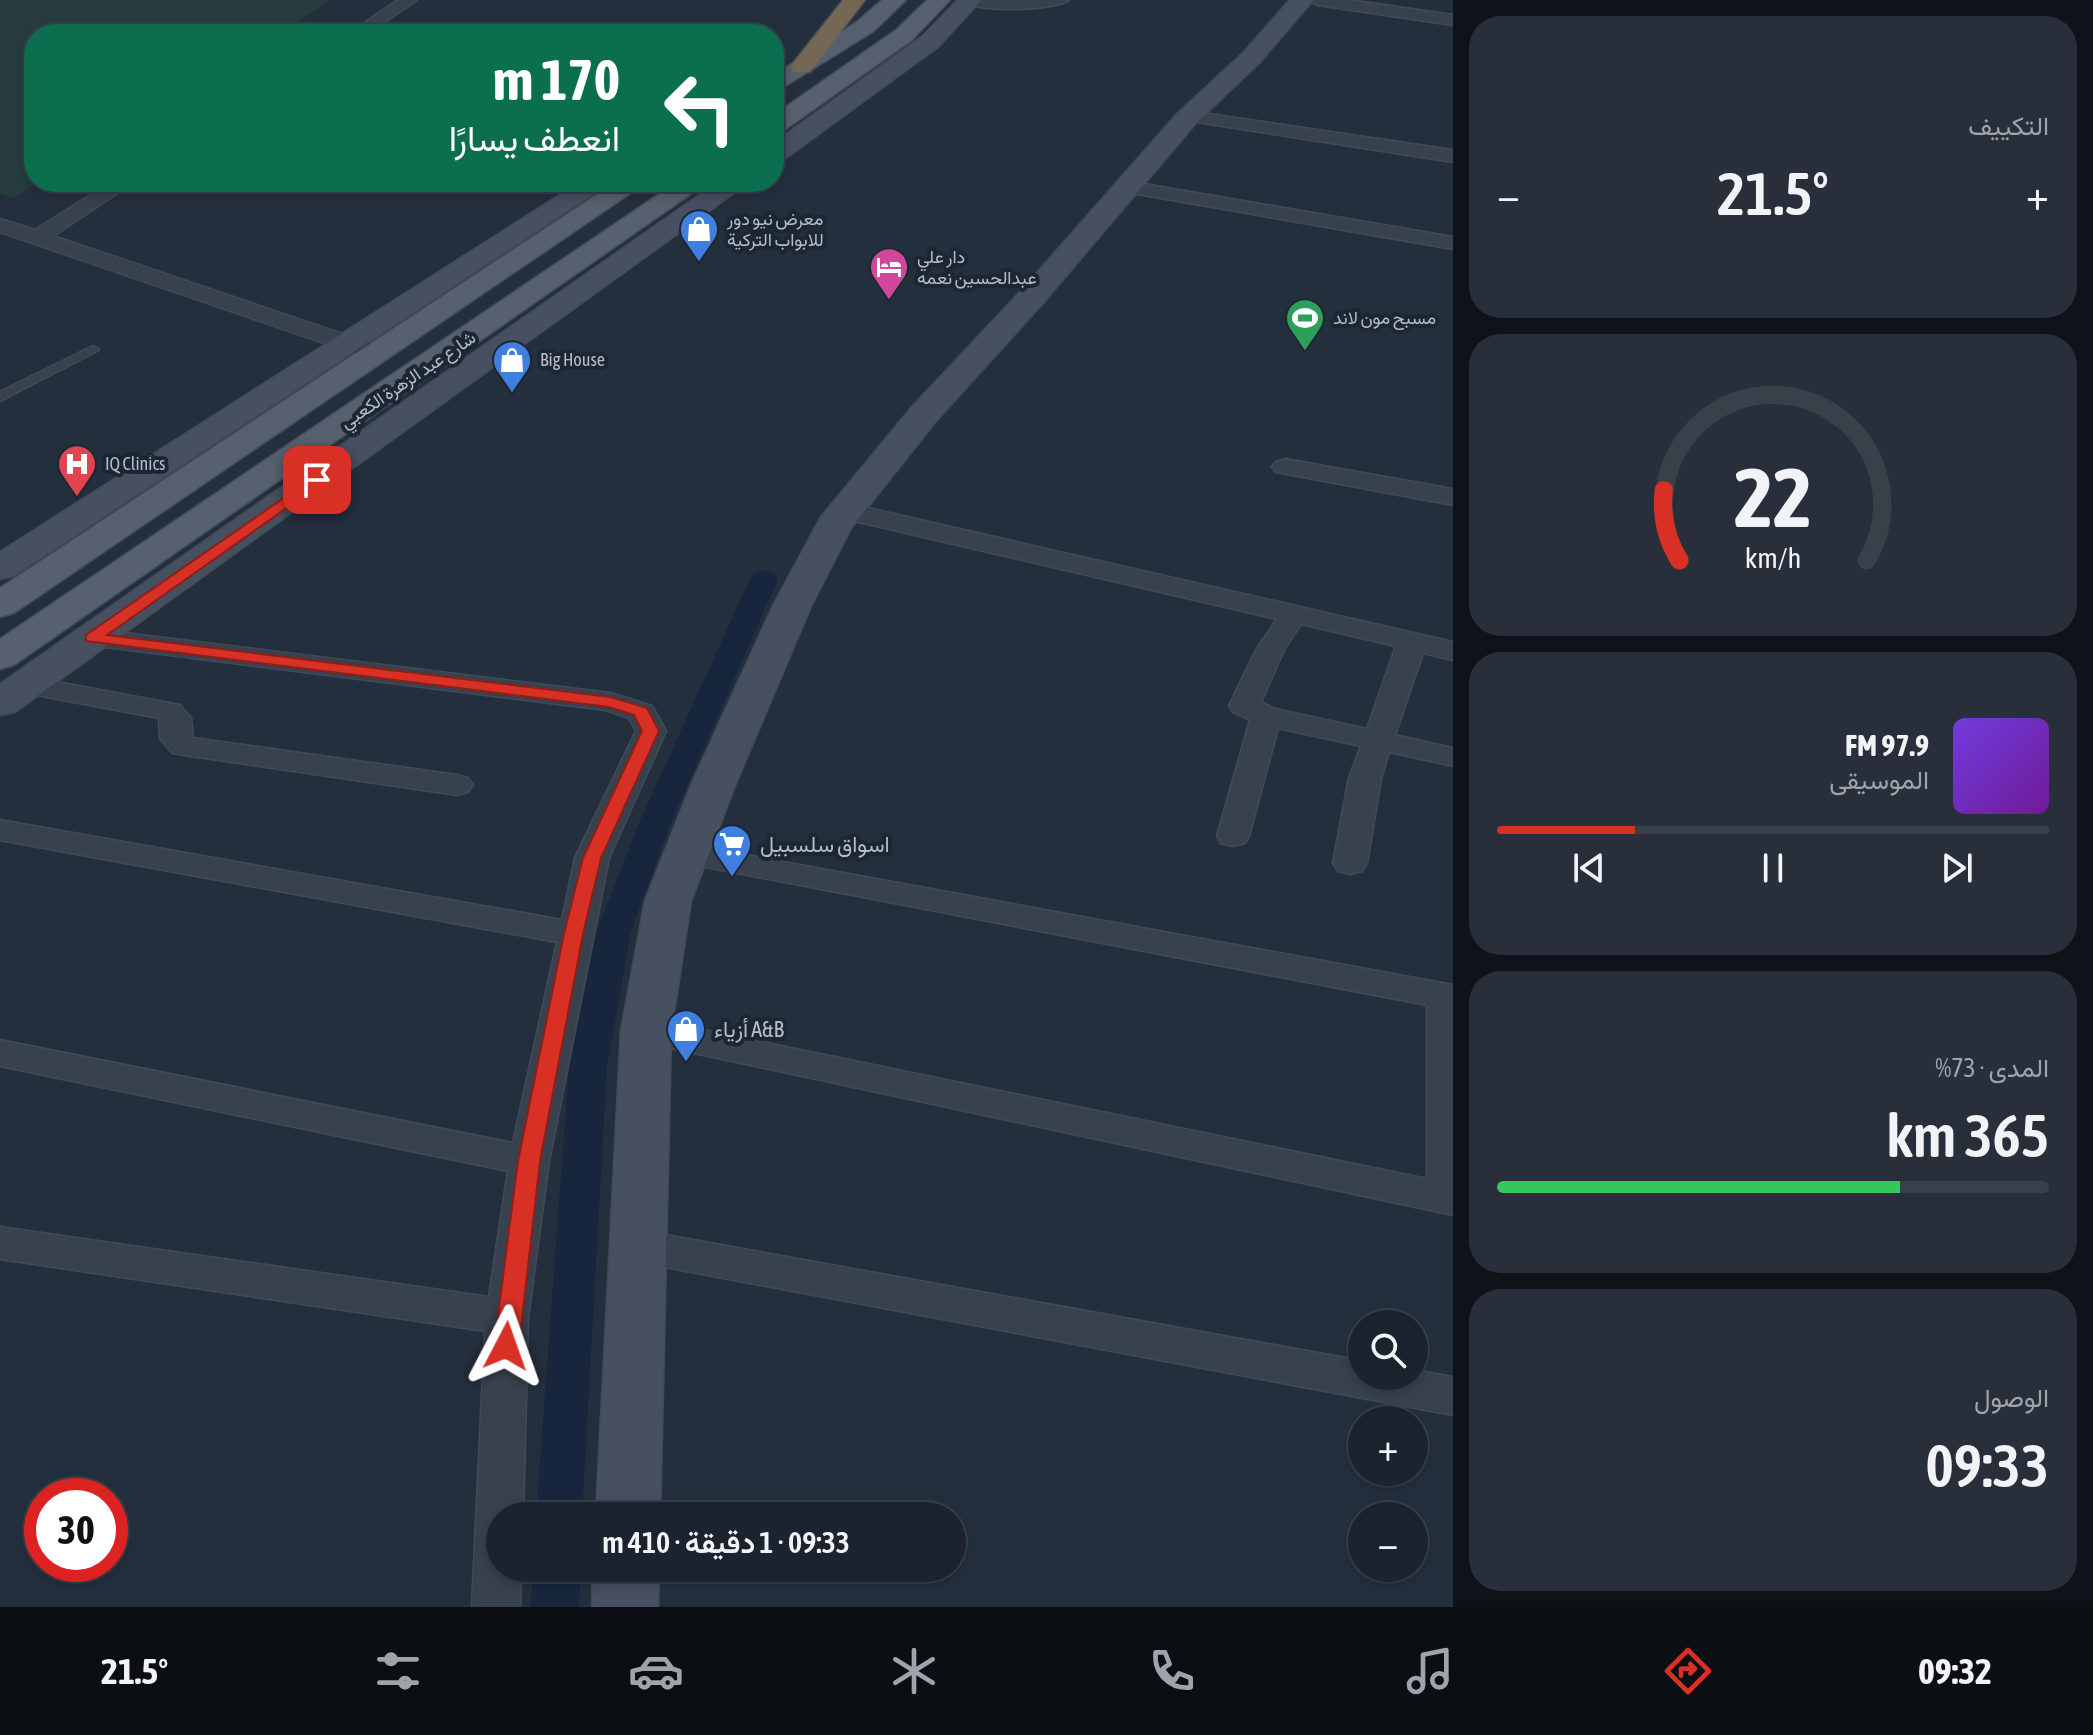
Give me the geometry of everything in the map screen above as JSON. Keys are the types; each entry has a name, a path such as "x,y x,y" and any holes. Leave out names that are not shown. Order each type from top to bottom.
{"highway":[{"path":"802,67 854,0"}],"main road":[{"path":"784,79 866,26 895,0"},
{"path":"784,119 904,35 939,0"},
{"name":"شارع عبد الزهرة الكعبي","path":"0,605 186,482 364,349 618,192"},
{"name":"شارع عبد الزهرة الكعبي","path":"0,657 681,192"},
{"path":"583,260 617,268"},
{"path":"186,482 186,488 196,498 228,503"},
{"path":"116,529 148,533 160,548"}],"street":[{"path":"372,24 409,0"},
{"path":"784,148 931,41 969,0 1019,5 1061,0"},
{"path":"629,1502 646,1031 668,901 792,606 834,525 924,414 1189,116 1251,58 1302,0"},
{"path":"1317,0 1453,20"},
{"path":"1189,116 1453,156"},
{"path":"1127,187 1453,243"},
{"path":"37,238 108,192"},
{"path":"0,568 364,349 584,192"},
{"path":"13,694 722,192"},
{"path":"0,225 364,349"},
{"path":"1285,467 1453,497"},
{"path":"846,511 1453,651"},
{"path":"1294,614 1270,650 1244,706 1266,716 1453,757"},
{"path":"92,638 610,702 641,712 651,731 592,858 529,1161 507,1317 496,1607"},
{"path":"1350,863 1365,778 1412,642"},
{"path":"13,694 169,711 176,718 175,739 184,746 457,785"},
{"path":"1233,836 1266,716"},
{"path":"0,830 574,934"},
{"path":"646,1031 1450,1199 1449,996 686,854"},
{"path":"0,1053 529,1161"},
{"path":"0,1243 507,1317"},
{"path":"638,1246 1453,1396"},
{"path":"625,1607 626,1582"}],"lane":[{"path":"0,397 93,349"}],"green space":[{"path":"0,0 331,0 293,24 24,24 24,191 13,198 0,194"}],"waterway":[{"path":"560,1502 588,1067 614,931 654,825 764,579"},
{"path":"555,1607 556,1582"}],"place":[{"name":"معرض نيو دور للابواب التركية","path":"699,263"},
{"name":"دار علي عبدالحسين نعمه","path":"889,301"},
{"name":"مسبح مون لاند","path":"1305,352"},
{"name":"Big House","path":"512,394"},
{"name":"IQ Clinics","path":"77,498"},
{"name":"اسواق سلسبيل","path":"732,878"},
{"name":"أزياء A&B","path":"686,1063"}],"route":[{"path":"317,480 92,638 610,702 641,712 651,731 592,858 574,934 529,1161 507,1317 506,1346"}]}
